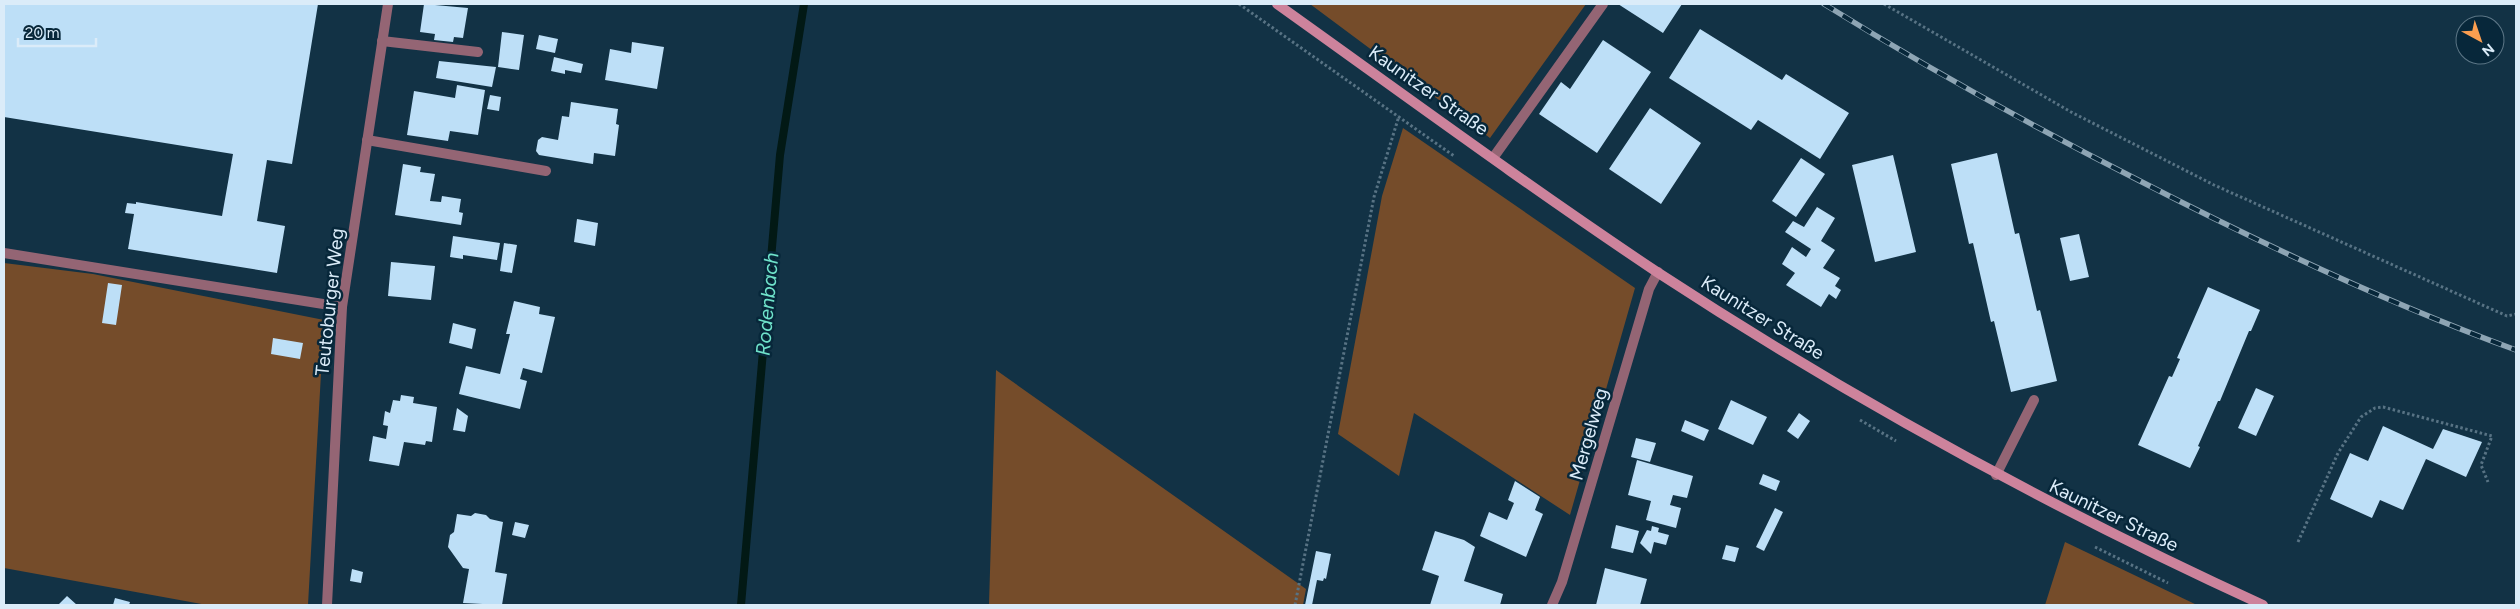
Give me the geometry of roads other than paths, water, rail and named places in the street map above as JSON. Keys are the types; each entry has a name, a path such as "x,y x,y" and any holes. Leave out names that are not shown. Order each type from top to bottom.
{"street":[{"name":"Teutoburger Weg","path":"326,605 342,307 388,4"},
{"name":"Kaunitzer Straße","path":"1277,4 1493,158 1658,272 1883,411 1996,475 2174,564 2263,605"},
{"path":"1493,158 1603,4"},
{"path":"382,41 478,52"},
{"path":"367,140 546,171"},
{"path":"4,253 342,307"},
{"name":"Mergelweg","path":"1552,605 1562,582 1649,289 1658,272"},
{"path":"1996,475 2034,400"}],"waterway":[{"name":"Rodenbach","path":"741,605 780,155 804,4"}],"railway":[{"path":"1824,4 1980,96 2186,204 2325,272 2420,313 2516,350"}]}
